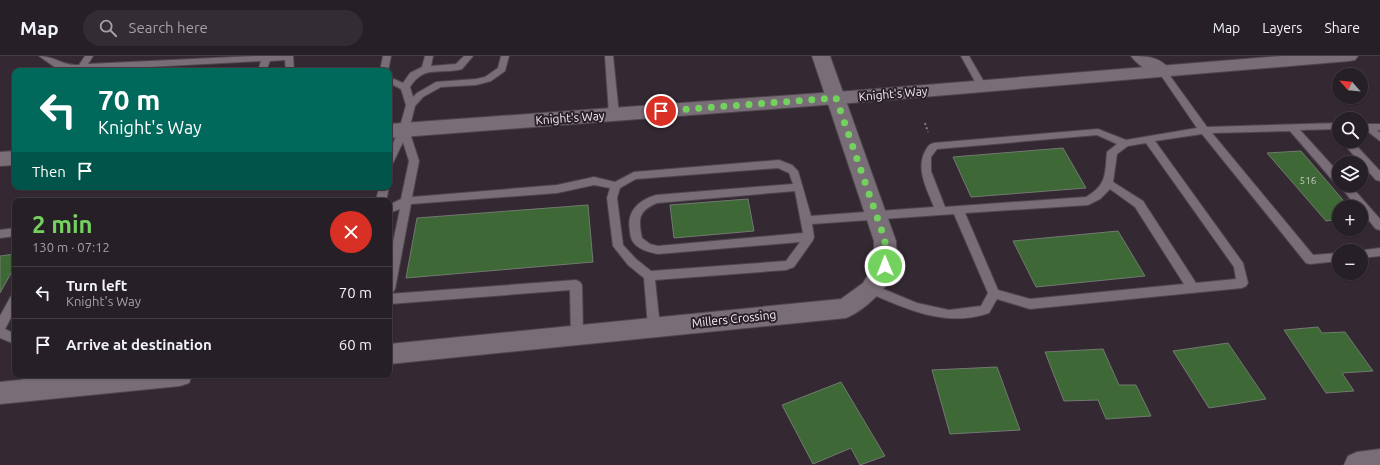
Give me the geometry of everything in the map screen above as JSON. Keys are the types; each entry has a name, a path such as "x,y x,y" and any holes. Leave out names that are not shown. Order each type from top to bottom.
{"main road":[{"name":"Millers Crossing","path":"392,354 846,308 871,289 885,266 885,240 821,56"},
{"path":"1140,56 1158,64"},
{"name":"Knight's Way","path":"397,131 982,86 1158,64 1348,56"},
{"path":"0,159 12,158"},
{"path":"18,386 136,378"},
{"path":"1357,465 1380,462"}],"lane":[{"path":"43,56 59,66 82,68 288,56 291,68"},
{"path":"82,68 89,56"},
{"path":"385,68 387,56"},
{"path":"426,70 429,56"},
{"path":"411,105 406,87 413,75 426,70 459,67 469,56"},
{"path":"392,152 397,131 411,105 420,95 439,84 476,82 488,79 502,69 505,56"},
{"path":"614,114 609,56 615,56"},
{"path":"965,56 982,86"},
{"path":"263,68 267,58"},
{"path":"1158,64 1204,130 1310,260 1332,257"},
{"path":"392,81 406,87"},
{"path":"807,220 1088,202 1102,194 1109,184 1112,152 1125,143 1204,130 1332,126"},
{"path":"1292,127 1332,172"},
{"path":"1368,127 1380,127"},
{"path":"1368,130 1380,138"},
{"path":"392,273 414,161 397,131"},
{"path":"941,211 926,171 926,157 934,146 1098,132 1125,143"},
{"path":"994,293 1030,304 1242,283 1238,266 1148,139"},
{"path":"1353,148 1380,177"},
{"path":"392,208 406,201 557,189 594,181 616,186 634,176 779,164 787,166 793,172 807,220 809,236 790,264 782,267 649,276 632,262 618,246 612,198 616,186"},
{"path":"1109,184 1140,204 1192,287"},
{"path":"798,186 656,199 644,204 636,212 634,226 637,240 647,247 658,250 809,236"},
{"path":"1350,192 1380,226"},
{"path":"871,289 915,307 949,315 986,310 994,293 958,210"},
{"path":"0,234 12,232"},
{"path":"1368,253 1380,252"},
{"path":"649,276 654,327"},
{"path":"392,299 576,285 577,335"},
{"path":"0,327 12,305"},
{"path":"0,332 12,339"}],"path":[{"path":"924,123 934,146"}],"building":[{"path":"1063,148 1086,188 971,197 953,157"},
{"path":"1301,151 1332,187 1332,192 1336,192 1343,200 1332,200 1332,220 1326,221 1267,153"},
{"path":"748,199 754,231 674,238 670,205"},
{"path":"588,205 593,262 406,278 417,218"},
{"path":"1118,231 1145,276 1036,287 1013,241"},
{"path":"12,254 12,271 0,293 0,256"},
{"path":"1318,327 1322,333 1345,332 1373,371 1342,373 1354,391 1326,393 1284,330"},
{"path":"1228,343 1266,399 1209,408 1173,351"},
{"path":"1103,349 1119,385 1136,385 1151,416 1106,419 1098,400 1064,401 1045,352"},
{"path":"997,367 1020,430 950,434 932,370"},
{"path":"841,382 885,456 860,465 851,448 813,464 782,405"}],"route":[{"path":"661,111 836,98 885,240 885,266"}]}
